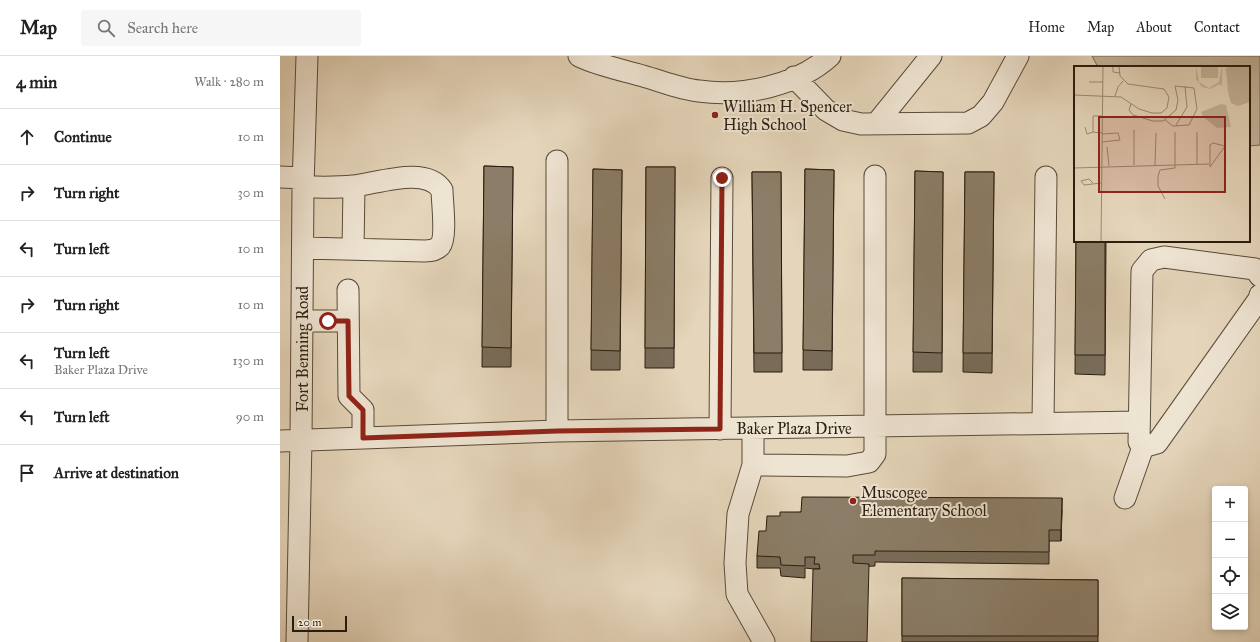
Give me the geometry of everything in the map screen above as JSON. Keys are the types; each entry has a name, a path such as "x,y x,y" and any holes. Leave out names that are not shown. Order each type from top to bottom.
{"street":[{"name":"Fort Benning Road","path":"297,642 289,567 301,440 303,183 307,56"},
{"path":"579,56 634,74 698,91 737,92 781,84 823,62 830,56"},
{"path":"876,124 931,56"},
{"path":"794,77 826,110 843,120 861,124 968,123 981,116 993,102 1018,56"},
{"path":"557,161 557,431"},
{"path":"753,465 847,466 869,462 875,454 875,176"},
{"path":"1042,423 1046,176"},
{"path":"280,177 303,183 354,186 396,178 426,179 434,182 442,190 443,238 440,246 432,250 303,248"},
{"path":"720,429 722,178"},
{"path":"353,249 354,186"},
{"path":"1143,447 1139,442 1142,271 1146,265 1151,260 1164,257 1255,269 1260,276"},
{"path":"348,290 349,396 363,410 363,438"},
{"path":"1143,447 1158,443 1259,299 1260,295"},
{"path":"302,321 348,321"},
{"name":"Baker Plaza Drive","path":"280,441 557,431 1140,422"},
{"path":"753,428 753,465 738,514 735,563 737,594 764,642"},
{"path":"1125,498 1143,447"}],"shaded area":[{"path":"1092,56 1260,56 1260,145 1250,146 1250,66 1097,66"}],"building":[{"path":"484,166 513,167 511,348 482,347"},
{"path":"646,167 675,167 674,348 645,348"},
{"path":"593,169 622,170 620,351 591,350"},
{"path":"805,169 834,170 832,351 803,350"},
{"path":"915,171 943,172 942,353 913,352"},
{"path":"752,172 781,172 782,353 754,353"},
{"path":"965,172 994,172 992,353 963,353"},
{"path":"1076,242 1105,242 1105,355 1075,355"},
{"path":"802,497 1062,498 1061,530 1049,530 1049,552 875,551 875,555 853,555 853,563 869,564 867,642 811,642 813,569 820,569 819,564 814,564 815,557 805,557 805,566 781,565 780,557 757,556 759,531 766,531 767,516 780,516 780,512 801,512"},
{"path":"902,578 1098,580 1098,636 902,636"}],"place":[{"name":"William H. Spencer High School","path":"715,115"},
{"name":"Muscogee Elementary School","path":"853,501"}],"route":[{"path":"328,321 348,321 349,396 363,410 363,438 557,431 720,429 722,178"}]}
